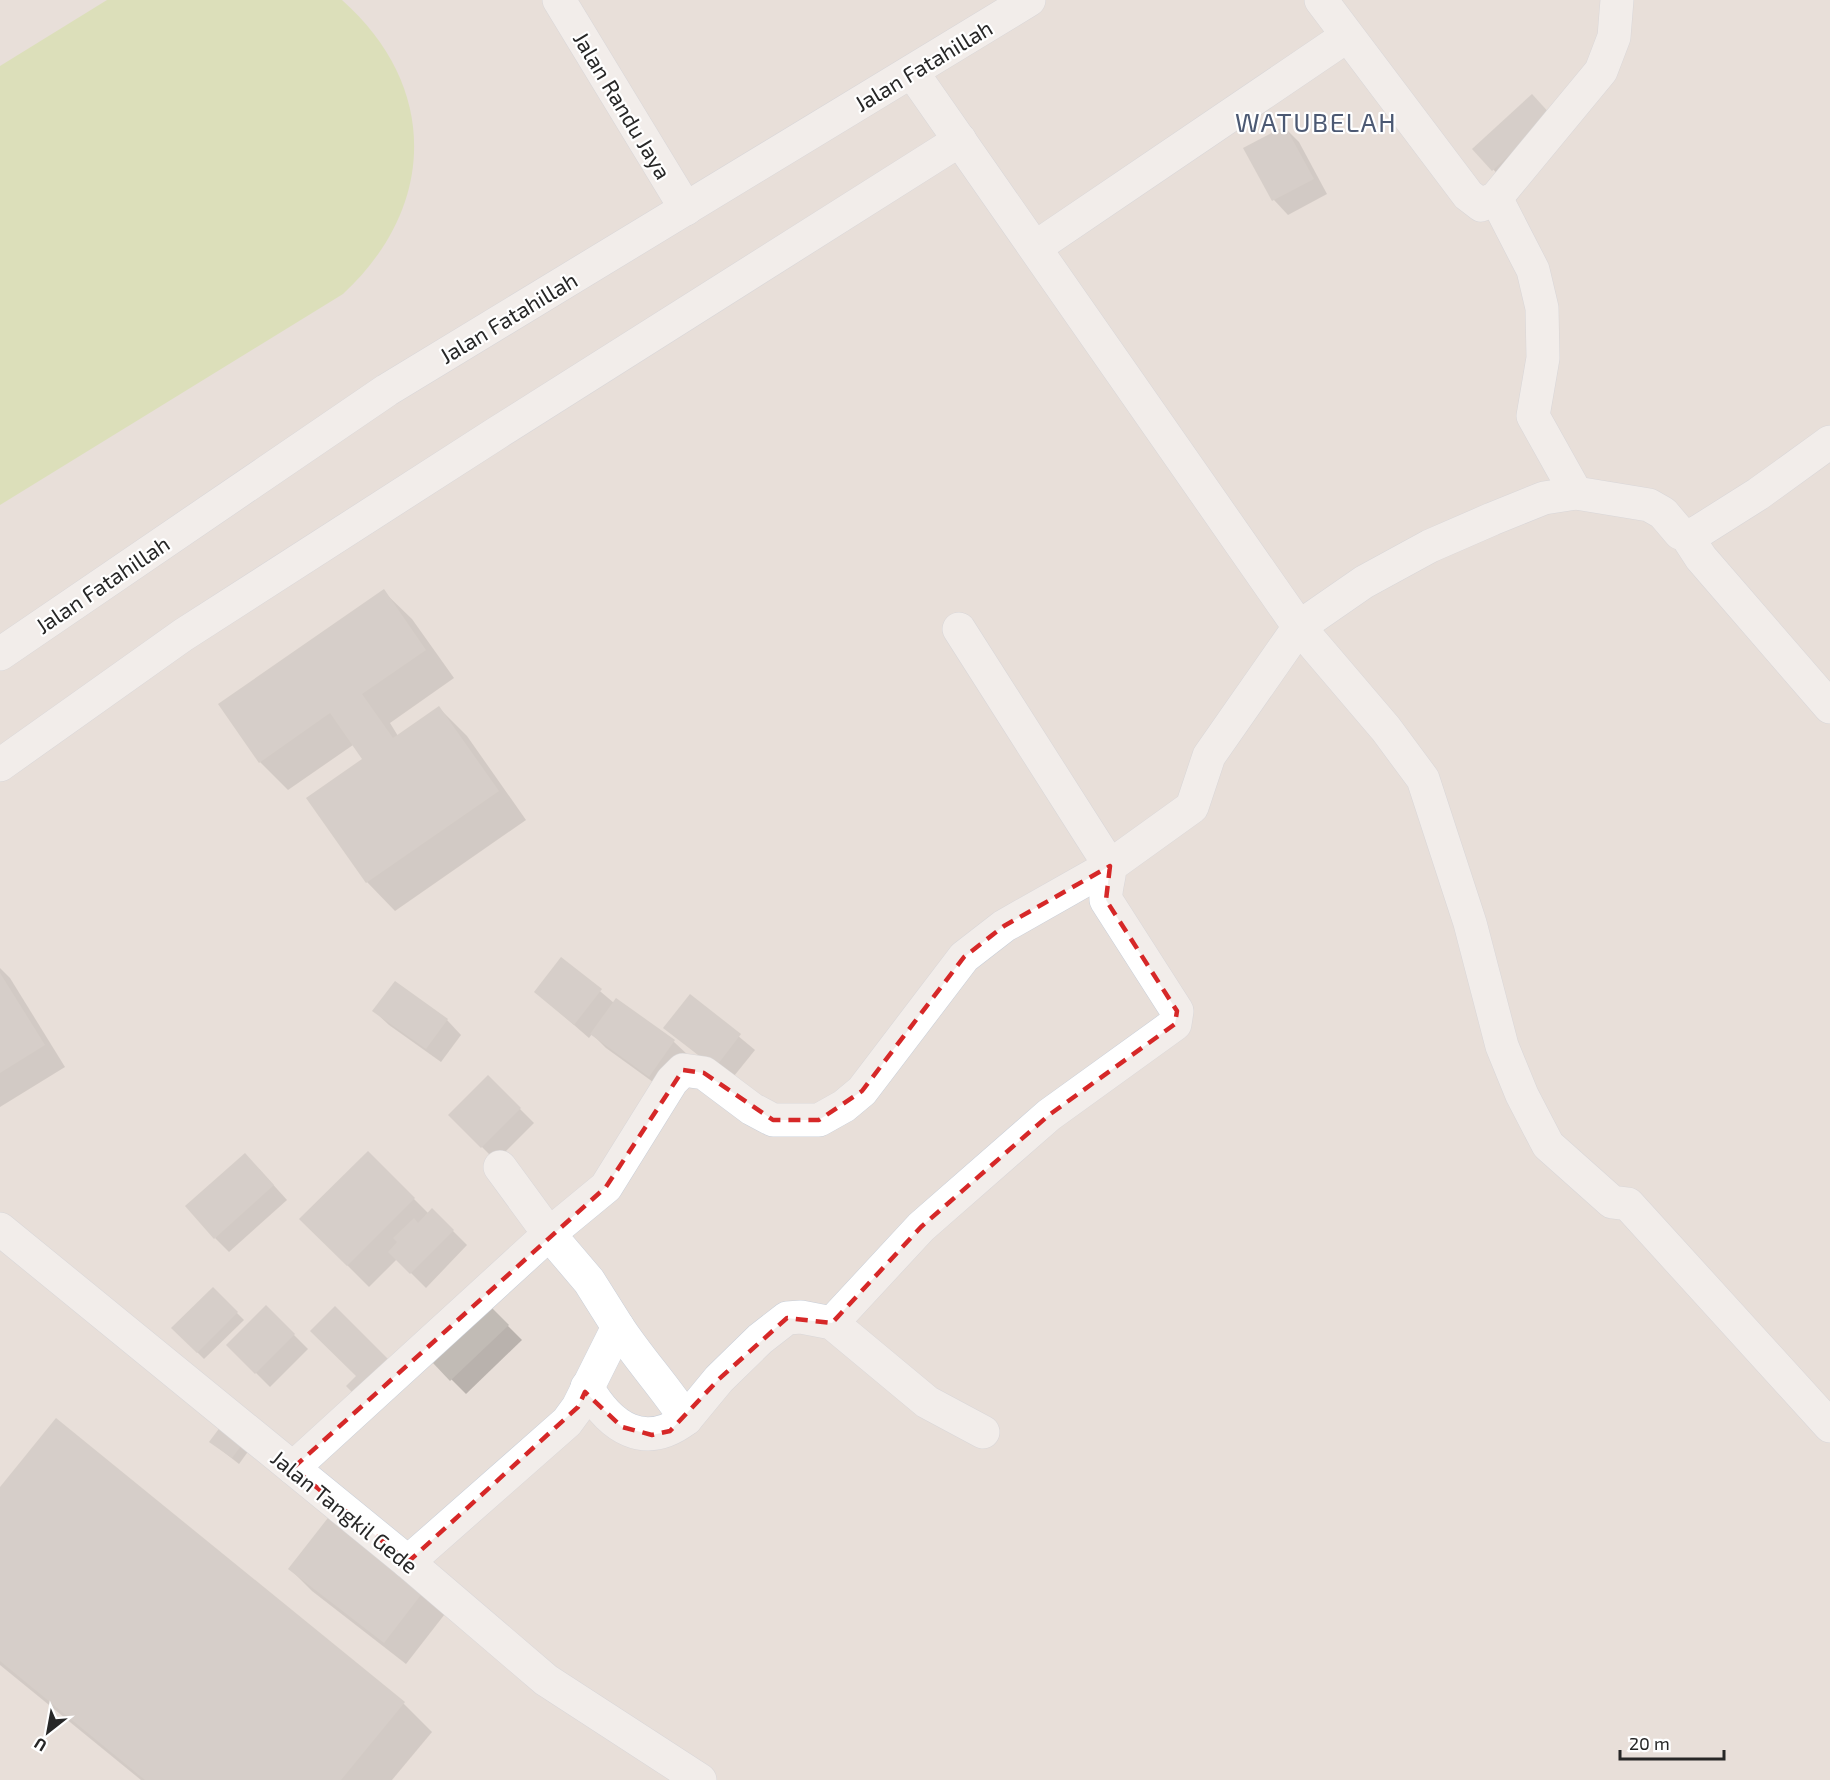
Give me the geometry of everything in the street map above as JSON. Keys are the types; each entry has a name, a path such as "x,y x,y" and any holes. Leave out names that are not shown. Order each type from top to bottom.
{"street":[{"name":"Jalan Randu Jaya","path":"559,0 686,209"},
{"name":"Jalan Fatahillah","path":"0,654 387,390 1029,0"},
{"path":"1322,0 1468,195 1480,205 1496,198 1601,71 1614,37 1617,0"},
{"path":"1036,247 1347,36"},
{"path":"912,72 1299,627 1386,729 1422,779 1470,923 1502,1046 1522,1095 1548,1145 1612,1202 1628,1204 1830,1426"},
{"path":"0,765 183,635 497,432 960,140"},
{"path":"1496,198 1533,270 1542,308 1543,358 1533,416 1576,493"},
{"path":"292,1468 549,1234 606,1187 672,1081 683,1071 704,1073 752,1109 773,1120 819,1120 844,1106 862,1091 964,957 1004,926 1110,866 1192,807 1209,756 1299,627 1364,582 1431,546 1544,498 1576,493 1649,505 1663,513 1680,533 1693,535 1749,500 1830,442"},
{"path":"1686,535 1701,558 1830,707"},
{"path":"832,1323 921,1227 1049,1115 1177,1021 1177,1011 1106,900 1105,888 1110,877 1110,866 960,629"},
{"path":"500,1167 549,1234 589,1281 641,1362 669,1394 686,1419"},
{"name":"Jalan Tangkil Gede","path":"0,1229 408,1562 546,1680 700,1780"},
{"path":"587,1387 597,1405 622,1427 640,1434 652,1435 670,1431 686,1419 718,1379 760,1339 787,1318 801,1317 832,1323 927,1402 983,1432"},
{"path":"408,1562 567,1422 578,1407 618,1327"}],"highlighted area":[{"path":"1110,866 1106,900 1177,1011 1175,1024 1049,1115 921,1227 832,1323 787,1318 719,1379 670,1431 652,1435 622,1427 585,1392 578,1407 408,1562 293,1468 606,1187 683,1070 704,1073 773,1120 819,1120 862,1091 964,957 1004,926"}],"green space":[{"path":"107,0 342,0 374,34 396,70 410,108 414,147 410,185 396,223 374,260 343,294 0,505 0,66"}],"building":[{"path":"1532,94 1552,116 1492,171 1472,149"},
{"path":"1285,126 1314,179 1272,201 1243,148"},
{"path":"384,589 426,650 362,694 393,738 439,706 499,791 366,883 306,798 362,759 330,713 259,763 218,704"},
{"path":"561,957 602,989 574,1025 534,992"},
{"path":"0,973 45,1045 0,1073"},
{"path":"395,981 448,1019 426,1049 372,1011"},
{"path":"690,994 741,1034 715,1068 663,1028"},
{"path":"616,998 675,1040 649,1077 590,1034"},
{"path":"488,1075 521,1108 481,1148 448,1115"},
{"path":"368,1151 415,1198 347,1266 299,1219"},
{"path":"245,1153 274,1185 214,1239 185,1206"},
{"path":"432,1208 454,1230 410,1274 388,1252 397,1242 393,1238 414,1218 418,1223"},
{"path":"213,1287 238,1312 197,1353 171,1328"},
{"path":"266,1305 295,1334 255,1374 226,1345"},
{"path":"335,1306 392,1363 358,1398 346,1386 356,1376 310,1331"},
{"path":"491,1307 509,1325 450,1381 433,1363"},
{"path":"56,1418 405,1702 341,1780 145,1780 0,1661 0,1487"},
{"path":"224,1422 247,1438 232,1458 209,1442"},
{"path":"331,1514 427,1587 384,1643 288,1569"}],"district":[{"name":"WATUBELAH","path":"1316,121"}]}
